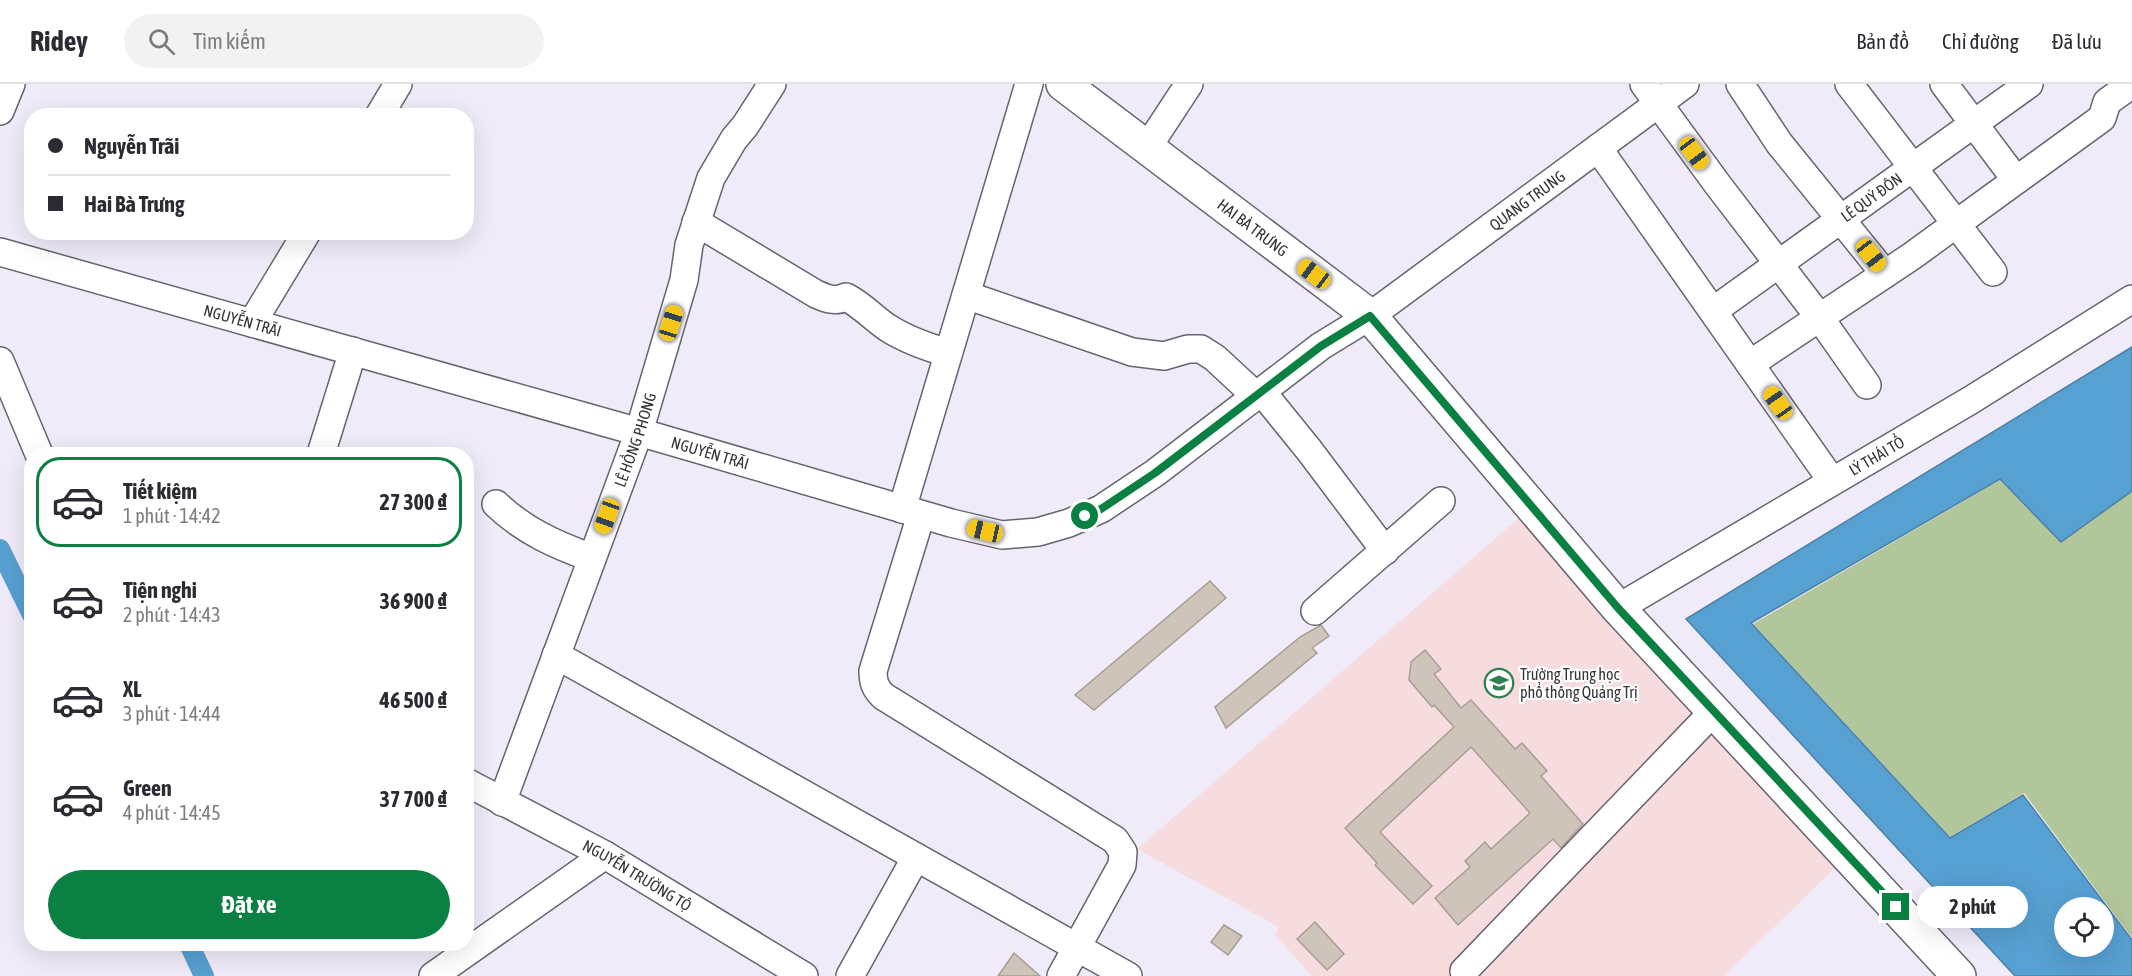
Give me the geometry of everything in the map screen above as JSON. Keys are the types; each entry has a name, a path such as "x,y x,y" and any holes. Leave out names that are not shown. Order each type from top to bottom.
{"main road":[{"name":"HAI BÀ TRƯNG","path":"1071,86 1147,148 1370,316 1618,608 1959,976"}],"street":[{"path":"0,111 11,84"},
{"path":"384,108 398,84"},
{"name":"LÊ HỒNG PHONG","path":"502,802 639,432 684,280 689,245 711,178 734,139 772,84"},
{"path":"1029,84 948,353 873,671 873,681 876,689 883,696 1120,845 1123,852 1122,865 1061,976"},
{"path":"1147,148 1189,84"},
{"name":"QUANG TRUNG","path":"1370,316 1598,148 1651,94 1685,84"},
{"path":"1740,84 1779,143 1885,274"},
{"path":"1849,84 1993,272"},
{"path":"1944,84 2016,180"},
{"name":"LÊ QUÝ ĐÔN","path":"1713,311 2029,84"},
{"path":"1750,364 1885,274 2102,117 2107,102 2132,84"},
{"path":"1651,94 1820,318 1867,385"},
{"path":"1598,148 1832,481"},
{"path":"696,222 816,294 838,301 846,297 856,302 889,329 917,344 948,353"},
{"path":"252,323 302,240"},
{"name":"NGUYỄN TRÃI","path":"0,252 639,432 912,512 1002,535 1038,532 1068,523 1101,509 1155,473 1321,346 1370,316"},
{"path":"966,295 1132,352 1164,356 1188,349 1201,350 1215,358 1259,394 1385,550"},
{"name":"LÝ THÁI TỔ","path":"1618,608 1971,400 2132,299"},
{"path":"323,447 353,351"},
{"path":"0,361 36,447"},
{"path":"1315,611 1441,501"},
{"path":"496,504 511,518 542,539 592,558"},
{"path":"556,655 1128,976"},
{"path":"1464,971 1714,711"},
{"name":"NGUYỄN TRƯỜNG TỘ","path":"474,786 605,855 804,976"},
{"path":"474,947 605,855"},
{"path":"850,976 916,857"},
{"path":"433,976 469,951"}],"shaded area":[{"name":"Trường Trung học phổ thông Quảng Trị","path":"1519,518 1838,865 1724,976 1312,976 1275,935 1279,927 1137,849"}],"green space":[{"path":"2000,480 2061,542 2132,491 2132,938 2114,914 2114,897 2101,897 2024,793 1950,837 1753,624"}],"water":[{"path":"2132,347 2132,491 2061,542 2000,479 1751,623 1950,838 2023,795 2100,897 2054,897 2054,957 2114,957 2114,916 2132,940 2132,976 2015,976 1686,619"}],"building":[{"path":"1210,581 1226,598 1094,710 1075,695"},
{"path":"1321,625 1329,636 1312,648 1317,653 1226,728 1215,707 1300,637"},
{"path":"1425,650 1441,669 1434,674 1461,708 1471,700 1515,749 1522,743 1547,771 1541,776 1583,824 1561,848 1553,839 1458,925 1435,898 1470,867 1465,861 1485,842 1491,849 1530,813 1471,747 1380,832 1432,886 1413,904 1375,865 1377,863 1345,828 1454,727 1434,705 1432,707 1409,680 1411,662"},
{"path":"1315,922 1344,954 1327,970 1297,939"},
{"path":"1224,925 1242,936 1228,955 1211,942"},
{"path":"1014,953 1040,976 998,976"}],"waterway":[{"path":"0,549 24,598"},
{"path":"192,951 204,976"}],"place":[{"name":"Trường Trung học phổ thông Quảng Trị","path":"1499,683"}],"route":[{"path":"1085,516 1101,509 1155,473 1321,346 1370,316 1618,608 1896,907"}]}
